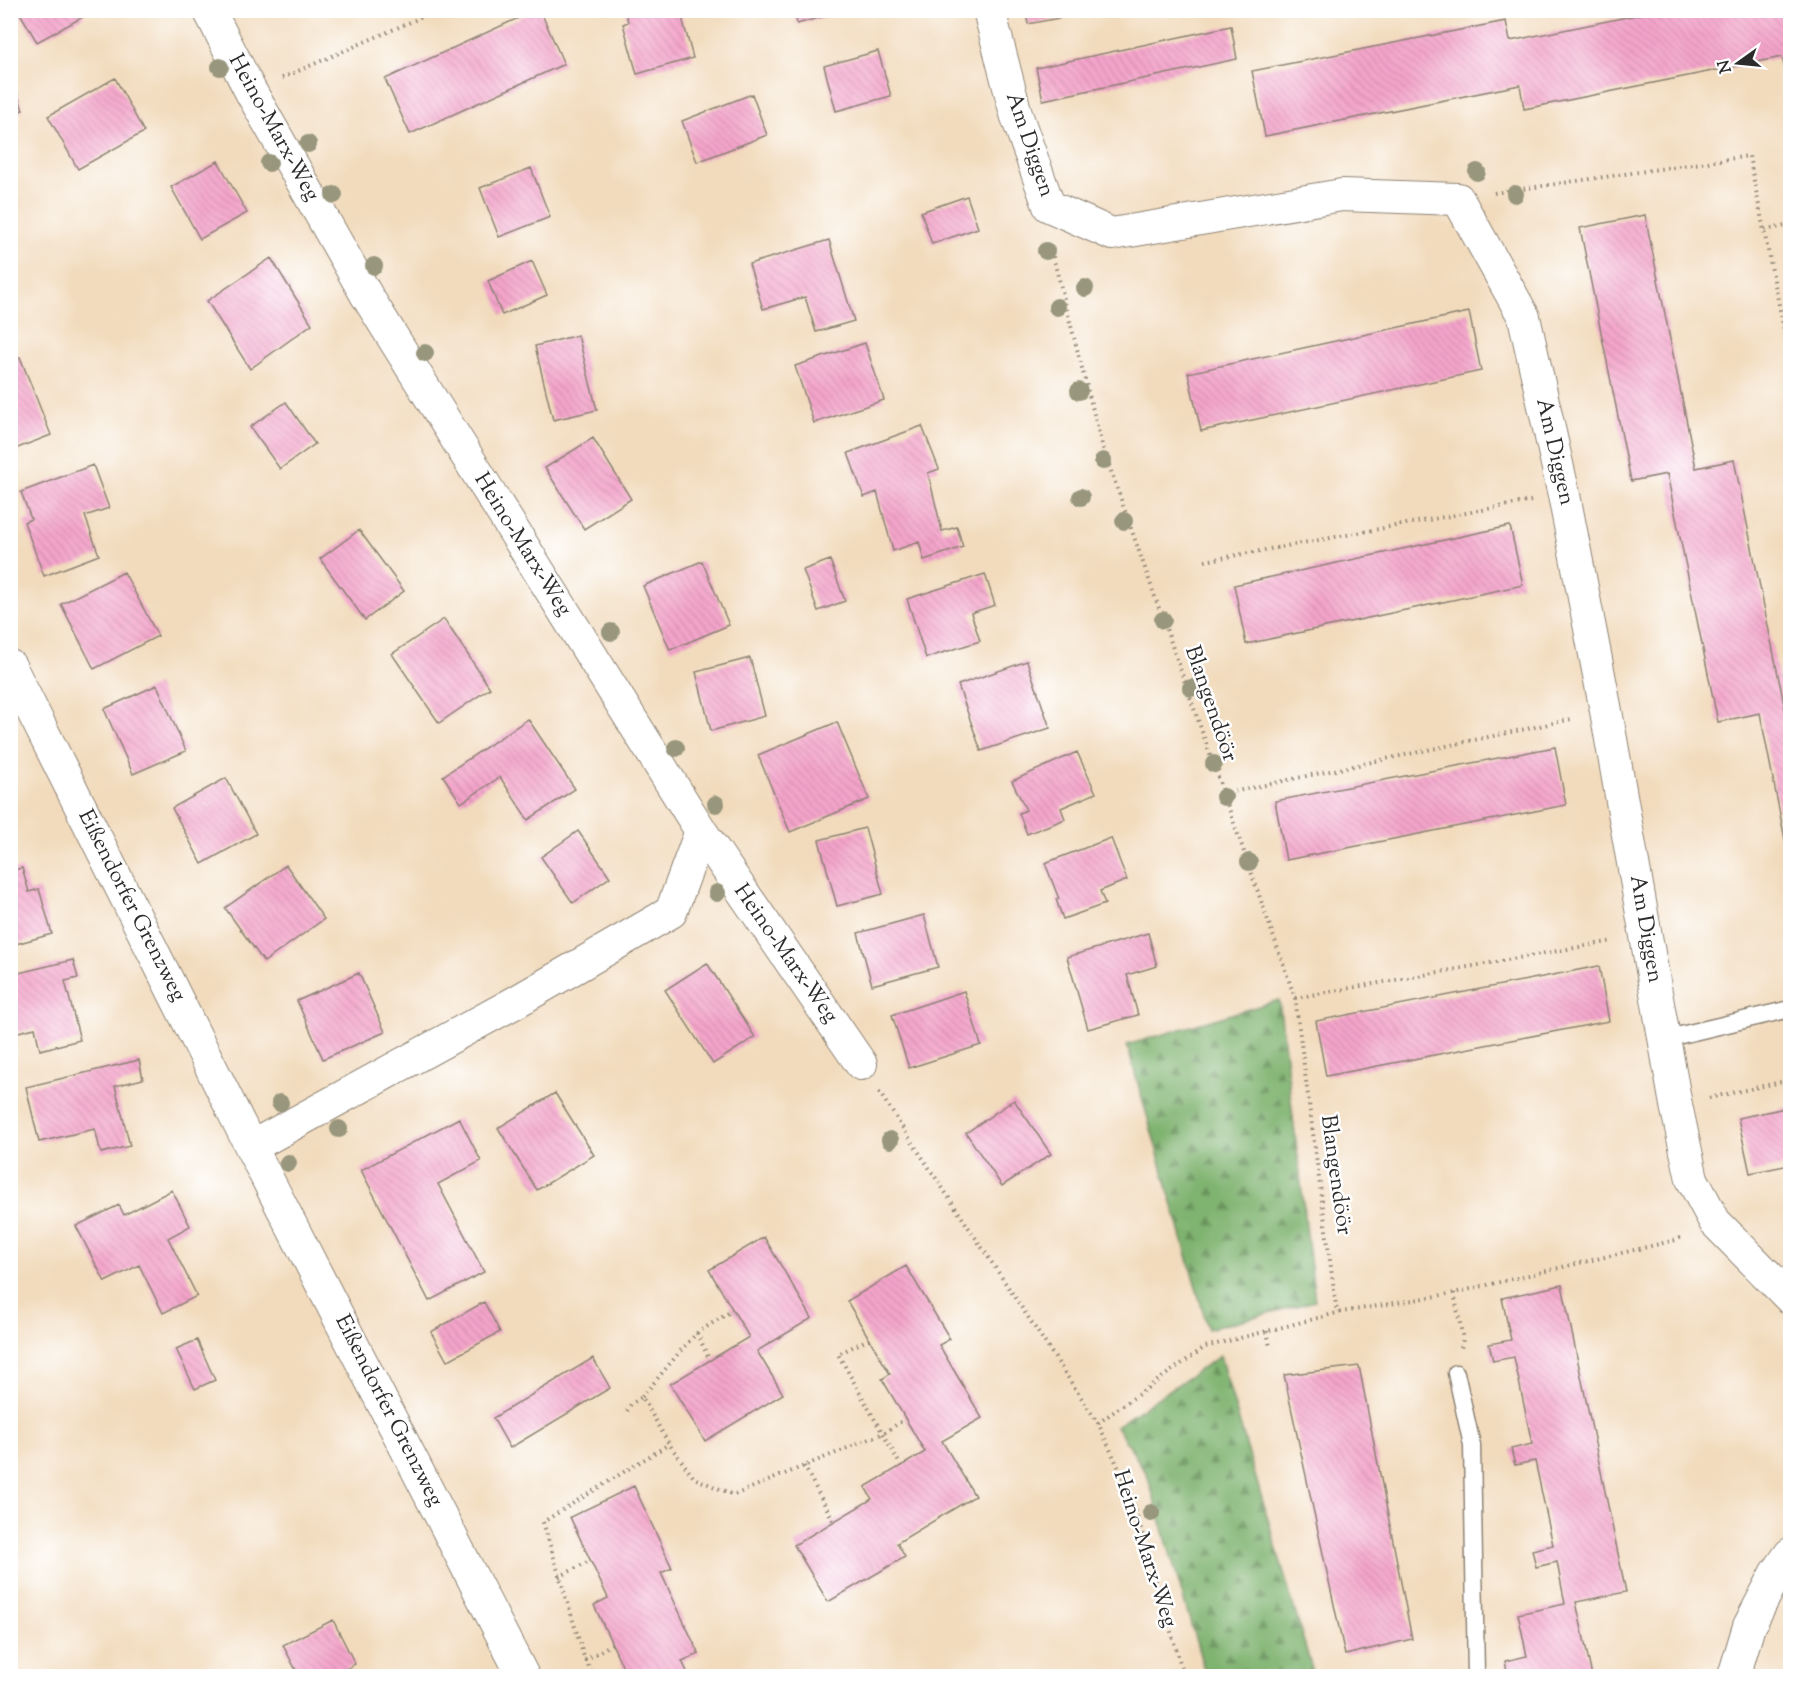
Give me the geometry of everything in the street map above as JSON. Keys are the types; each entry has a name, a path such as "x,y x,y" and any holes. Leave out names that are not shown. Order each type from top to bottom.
{"street":[{"name":"Heino-Marx-Weg","path":"209,10 251,92 367,296 701,831 861,1064"},
{"name":"Am Diggen","path":"989,10 1016,114 1049,206 1112,234 1342,195 1458,199 1524,318 1564,495 1606,711 1676,1105 1692,1179 1715,1222 1791,1298"},
{"name":"Eißendorfer Grenzweg","path":"10,666 251,1147 523,1677"},
{"path":"251,1147 514,1003 672,912 701,831"},
{"path":"1734,1677 1749,1626 1776,1574 1791,1554"}],"lane":[{"path":"1664,1039 1791,1009"},
{"path":"1456,1372 1473,1445 1476,1677"}],"path":[{"path":"251,92 438,10"},
{"path":"1458,199 1749,156 1791,360"},
{"path":"1765,230 1791,225"},
{"name":"Blangendöör","path":"1049,240 1102,446 1295,998 1337,1312"},
{"path":"1205,561 1564,495"},
{"path":"1223,794 1606,711"},
{"path":"1295,998 1646,935"},
{"name":"Heino-Marx-Weg","path":"861,1064 1098,1423 1131,1495 1184,1677"},
{"path":"1676,1105 1791,1080"},
{"path":"1098,1423 1205,1347 1337,1312 1454,1293 1676,1240 1715,1222"},
{"path":"1454,1293 1463,1339 1456,1372"},
{"path":"627,1411 631,1404 642,1397 697,1333 733,1310"},
{"path":"1267,1331 1270,1347"},
{"path":"697,1333 710,1361"},
{"path":"869,1339 838,1354 901,1466"},
{"path":"642,1397 669,1443 694,1478 734,1495 884,1433 905,1419"},
{"path":"594,1677 585,1660 543,1522 669,1443"},
{"path":"804,1466 834,1522"},
{"path":"559,1577 591,1560"},
{"path":"585,1660 612,1644"}],"green space":[{"path":"1279,1000 1315,1301 1208,1329 1127,1045"},
{"path":"1220,1356 1314,1676 1206,1676 1147,1474 1116,1426"}],"building":[{"path":"18,10 86,10 83,17 37,42"},
{"path":"540,10 564,64 410,134 385,79"},
{"path":"625,10 680,10 693,58 637,74 623,24 628,22"},
{"path":"794,10 844,10 844,11 797,24"},
{"path":"1025,10 1092,10 1092,12 1028,24"},
{"path":"1661,10 1790,10 1790,90 1782,57 1524,109 1520,85 1265,136 1252,71 1506,21 1510,41"},
{"path":"1231,26 1237,59 1043,100 1036,68"},
{"path":"878,51 891,96 836,111 824,66"},
{"path":"10,74 23,110 10,114"},
{"path":"115,78 144,132 78,169 48,116"},
{"path":"752,94 767,135 697,162 682,121"},
{"path":"218,161 247,213 200,239 171,187"},
{"path":"531,168 550,217 499,237 480,188"},
{"path":"967,196 978,228 932,244 921,212"},
{"path":"1645,215 1696,468 1734,460 1785,709 1790,707 1790,865 1760,713 1718,722 1667,474 1631,481 1580,228"},
{"path":"829,240 854,321 816,332 805,297 763,309 749,264"},
{"path":"271,258 312,324 250,369 207,301"},
{"path":"532,261 547,295 502,315 488,281"},
{"path":"1469,312 1481,371 1201,431 1188,373"},
{"path":"578,335 597,410 553,420 535,346"},
{"path":"865,343 884,400 814,423 795,366"},
{"path":"20,357 51,435 10,451 10,360"},
{"path":"286,402 315,444 280,469 250,427"},
{"path":"922,426 939,469 928,473 942,531 957,527 963,547 924,560 919,542 893,551 877,492 864,497 848,453"},
{"path":"593,438 631,499 584,529 545,468"},
{"path":"93,465 109,508 85,516 99,555 44,576 24,522 31,519 21,492"},
{"path":"1510,526 1523,585 1246,644 1234,585"},
{"path":"359,530 404,591 365,620 320,559"},
{"path":"830,560 845,601 818,611 803,570"},
{"path":"702,561 729,625 670,650 643,586"},
{"path":"124,572 158,636 94,669 61,604"},
{"path":"985,574 995,605 971,613 980,641 926,658 907,599"},
{"path":"444,619 490,688 439,723 392,654"},
{"path":"750,658 765,716 711,731 696,672"},
{"path":"1027,661 1050,728 981,751 958,685"},
{"path":"157,685 186,751 133,774 104,709"},
{"path":"528,719 575,789 528,820 500,777 461,803 443,776"},
{"path":"837,722 869,799 790,832 758,755"},
{"path":"1555,747 1566,805 1286,860 1275,801"},
{"path":"1077,752 1096,793 1061,808 1065,819 1027,834 1019,813 1026,810 1012,781"},
{"path":"226,778 256,834 202,864 172,808"},
{"path":"865,828 883,894 837,906 819,840"},
{"path":"578,831 610,877 573,903 541,857"},
{"path":"1111,838 1127,880 1100,891 1105,904 1063,919 1056,899 1059,899 1045,863"},
{"path":"286,865 324,919 264,962 225,908"},
{"path":"22,868 29,892 39,889 52,934 12,945 10,871"},
{"path":"924,915 938,967 872,985 858,933"},
{"path":"1148,933 1157,966 1127,975 1138,1015 1088,1029 1067,957"},
{"path":"73,960 78,978 65,981 80,1040 40,1050 35,1028 10,1034 10,975"},
{"path":"707,963 755,1037 713,1064 665,990"},
{"path":"1599,966 1609,1021 1326,1076 1316,1021"},
{"path":"359,973 385,1032 323,1059 297,1001"},
{"path":"964,991 981,1045 909,1068 892,1015"},
{"path":"139,1060 143,1079 115,1086 130,1146 101,1153 95,1129 39,1142 26,1087"},
{"path":"555,1093 594,1155 537,1190 498,1128"},
{"path":"1014,1100 1051,1154 1002,1186 966,1133"},
{"path":"1790,1107 1790,1165 1750,1173 1738,1118"},
{"path":"459,1118 481,1161 438,1184 484,1272 429,1301 361,1170"},
{"path":"172,1190 190,1226 168,1238 197,1296 163,1313 139,1265 105,1282 76,1226 119,1205 124,1215"},
{"path":"764,1237 812,1318 757,1351 783,1394 705,1441 670,1384 749,1337 709,1270"},
{"path":"906,1266 950,1339 939,1345 982,1418 942,1441 975,1496 897,1543 905,1557 828,1602 794,1545 872,1499 865,1487 925,1452 882,1379 890,1374 847,1301"},
{"path":"1562,1285 1626,1592 1576,1602 1592,1676 1508,1676 1505,1661 1527,1656 1518,1614 1565,1604 1557,1562 1536,1567 1532,1550 1553,1545 1535,1461 1515,1465 1511,1449 1532,1444 1514,1357 1493,1361 1489,1344 1511,1340 1502,1298"},
{"path":"484,1302 500,1332 447,1361 431,1332"},
{"path":"197,1340 215,1380 195,1389 176,1349"},
{"path":"593,1358 610,1388 510,1448 493,1418"},
{"path":"1359,1366 1412,1639 1345,1655 1284,1375"},
{"path":"634,1486 672,1568 661,1573 699,1654 682,1661 689,1676 627,1676 594,1605 608,1598 570,1517"},
{"path":"333,1620 355,1664 341,1672 343,1676 299,1676 283,1645"}]}
